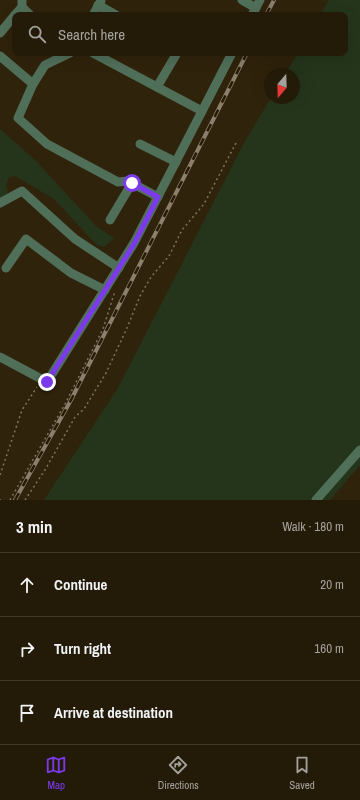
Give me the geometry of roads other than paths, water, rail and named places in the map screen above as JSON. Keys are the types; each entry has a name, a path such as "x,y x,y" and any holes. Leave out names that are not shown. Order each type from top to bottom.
{"lane":[{"path":"242,0 256,8"},
{"path":"95,12 100,3 112,12"},
{"path":"0,33 12,19"},
{"path":"0,56 33,84"},
{"path":"64,56 45,65 33,84 18,118 47,144 118,182 128,181 158,197"},
{"path":"99,56 202,111"},
{"path":"157,87 175,56"},
{"path":"0,357 47,382 134,244 230,56"},
{"path":"140,144 176,162"},
{"path":"110,220 132,183"},
{"path":"0,202 22,191 75,239 118,268"},
{"path":"6,268 26,239 71,273 105,290"},
{"path":"316,500 360,450"}],"railway":[{"path":"268,12 274,0"},
{"path":"15,500 71,400 245,56"}]}
